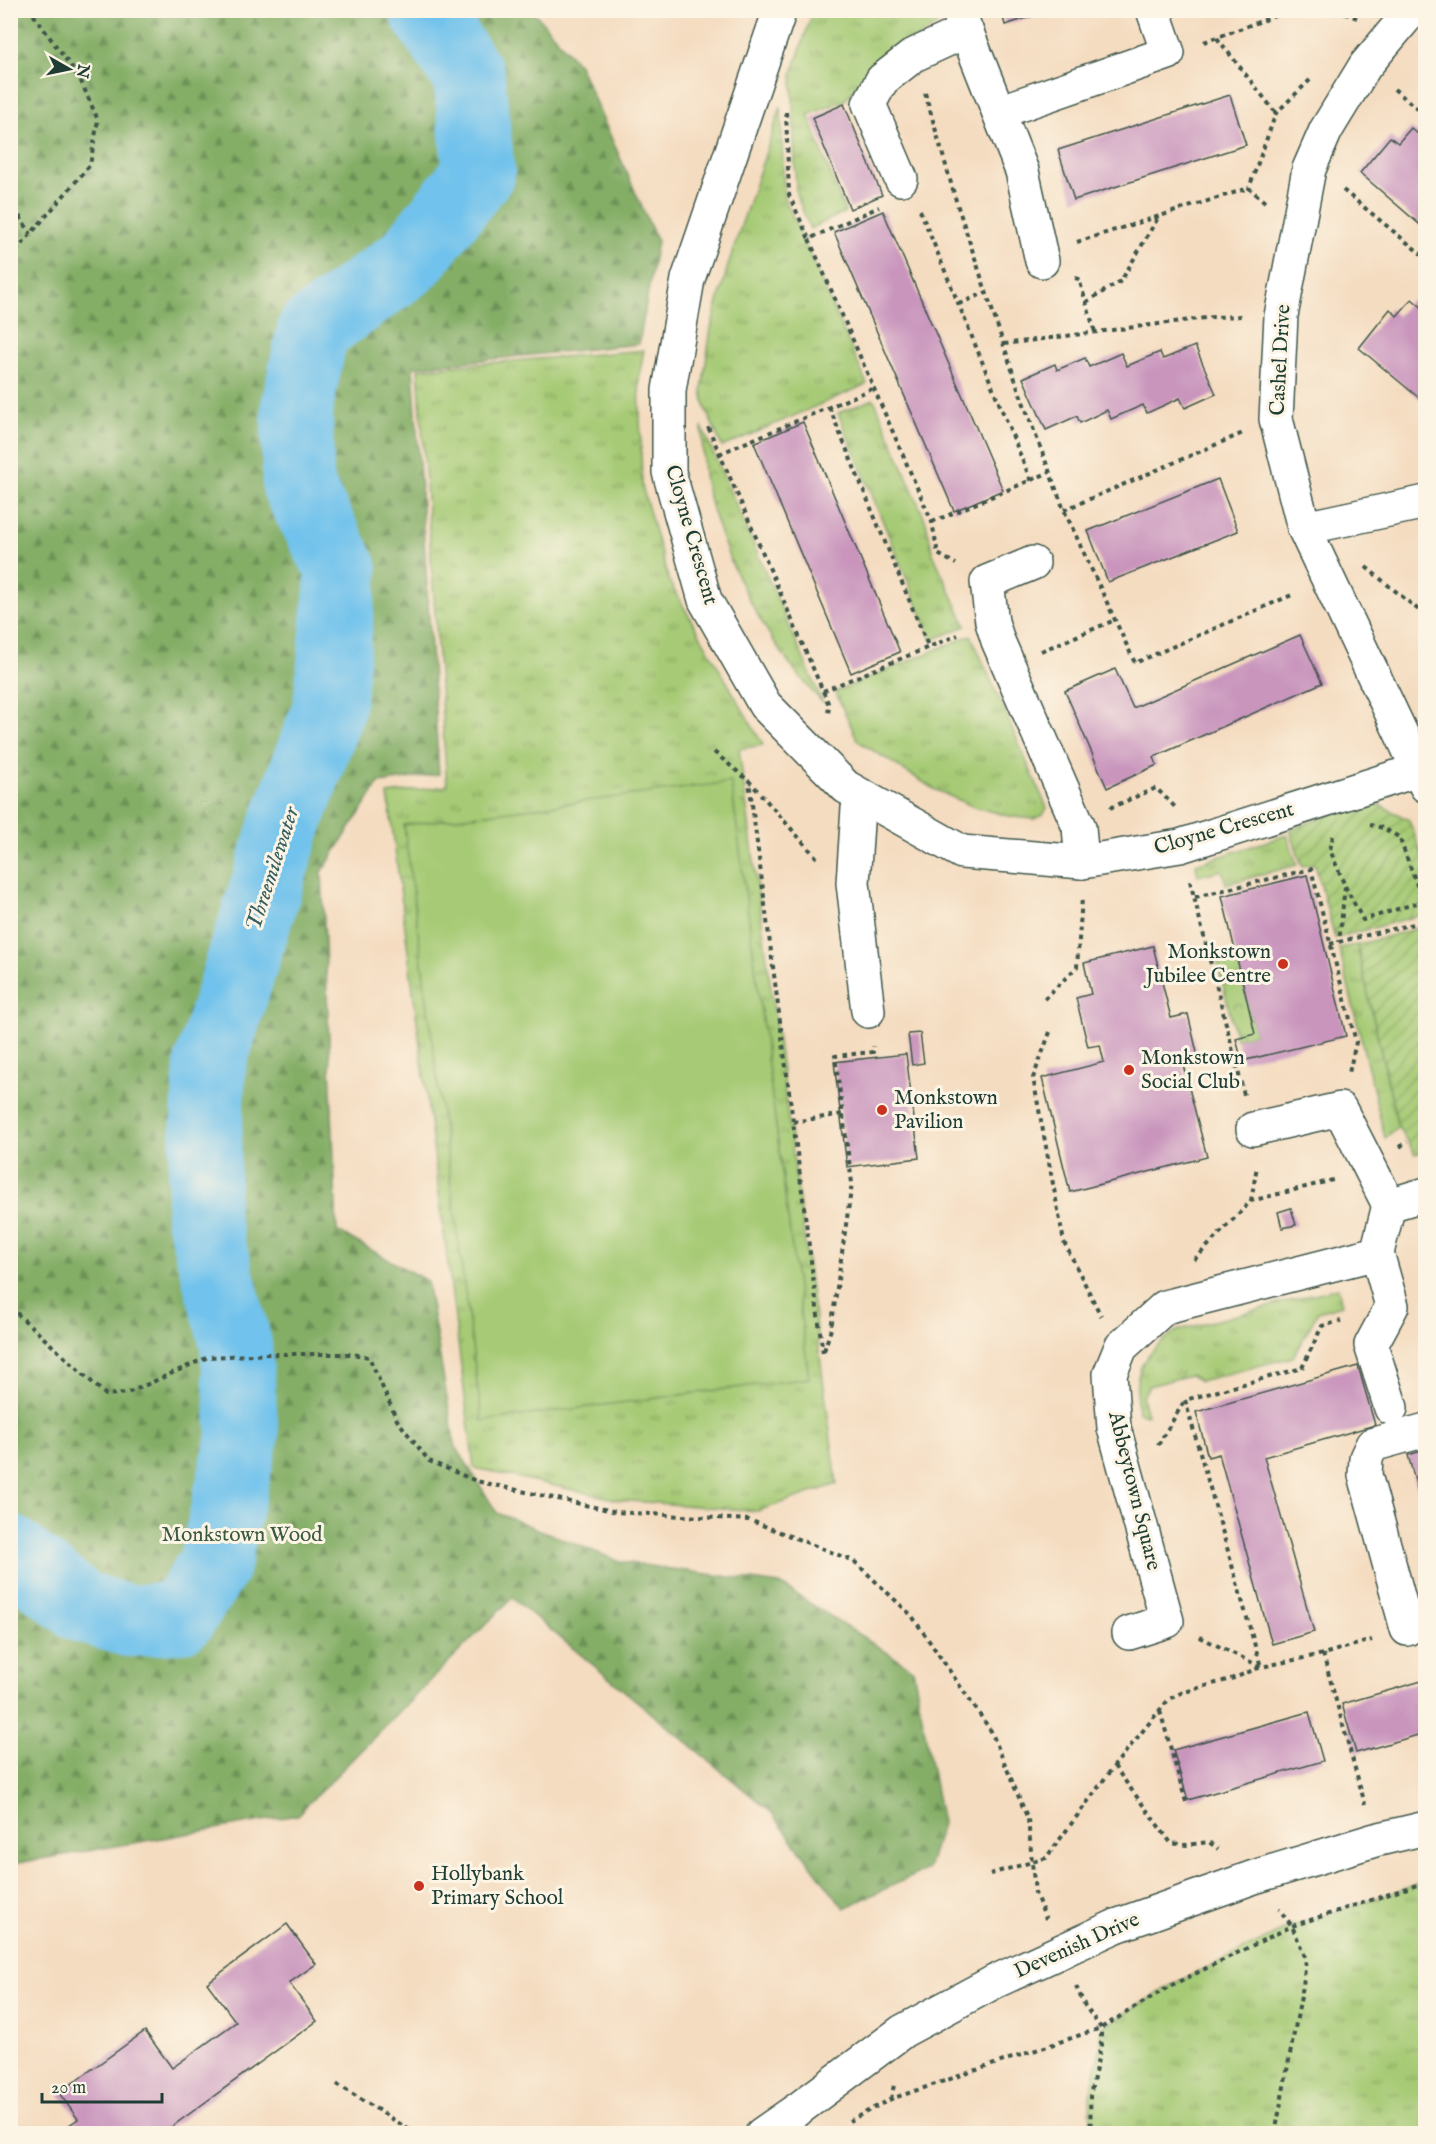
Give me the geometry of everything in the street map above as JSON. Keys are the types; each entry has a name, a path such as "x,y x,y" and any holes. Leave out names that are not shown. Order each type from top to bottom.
{"street":[{"name":"Cloyne Crescent","path":"780,10 688,279 669,390 669,472 705,600 765,705 846,787 962,852 1082,861 1193,841 1422,778"},
{"path":"999,112 1168,53 1153,10"},
{"name":"Cashel Drive","path":"1412,10 1365,66 1326,130 1309,169 1281,316 1276,419 1305,528 1422,778"},
{"path":"901,179 869,104 882,80 962,21 1022,171 1042,261"},
{"path":"1305,528 1425,502"},
{"path":"1033,563 987,582 992,622 1079,827 1082,861"},
{"path":"866,798 858,808 854,883 868,1011"},
{"path":"1253,1130 1340,1109 1389,1205 1377,1253 1392,1306 1371,1345 1391,1408"},
{"path":"1389,1205 1425,1194"},
{"name":"Abbeytown Square","path":"1167,1622 1114,1428 1110,1374 1121,1347 1166,1307 1377,1253"},
{"path":"1407,1629 1365,1475 1366,1458 1372,1445 1425,1430"},
{"path":"1129,1633 1167,1622"},
{"name":"Devenish Drive","path":"762,2133 903,2031 994,1982 1116,1926 1254,1877 1375,1840 1425,1828"}],"path":[{"path":"10,258 90,165 98,120 80,79 30,10"},
{"path":"1168,53 1217,38 1291,10"},
{"path":"1217,38 1276,112"},
{"path":"914,55 957,204 1019,391 1064,510 1135,663 1328,579"},
{"path":"786,109 789,195 932,522 938,554 987,582"},
{"path":"1309,169 1336,185 1425,258"},
{"path":"809,239 887,203 901,179 917,201 1031,481"},
{"path":"1042,261 1076,242 1249,188"},
{"path":"10,201 31,234"},
{"path":"1086,302 1121,281 1159,216"},
{"path":"1042,261 1079,279 1095,332"},
{"path":"959,304 987,292"},
{"path":"1004,344 1213,317 1281,316"},
{"path":"719,454 874,388"},
{"path":"669,390 702,415 829,705 823,764"},
{"path":"823,691 928,648 830,407"},
{"path":"1064,510 1276,419"},
{"path":"932,522 1050,472"},
{"path":"714,752 749,780 820,862"},
{"path":"749,780 824,1354 831,1329 852,1183 835,1056 873,1052 868,1011"},
{"path":"1113,808 1156,788 1193,841 1195,897 1259,1153 1251,1201"},
{"path":"1341,832 1332,836 1330,850 1363,920 1423,901 1400,837 1383,828 1368,825"},
{"path":"1044,999 1077,967 1083,885 1082,861"},
{"path":"1195,897 1311,869 1356,1042 1340,1109"},
{"path":"1339,942 1345,886"},
{"path":"1330,944 1425,921"},
{"path":"1388,930 1389,936"},
{"path":"1050,1032 1033,1078 1064,1242 1109,1331 1121,1347"},
{"path":"793,1122 843,1114"},
{"path":"1166,1307 1170,1284 1251,1201 1372,1171"},
{"path":"10,1307 106,1395 128,1393 208,1357 263,1354 352,1354 369,1357 397,1420 429,1461 476,1482 616,1512 749,1520 854,1561 912,1616 991,1731 1028,1820 1035,1893 1048,1924"},
{"path":"1167,1622 1261,1666 1323,1654 1407,1629"},
{"path":"1323,1654 1375,1840"},
{"path":"1160,1710 1186,1802"},
{"path":"1114,1766 1171,1843 1186,1845 1209,1842 1254,1877 1292,1926 1306,1959 1275,2133"},
{"path":"990,1874 1032,1860"},
{"path":"843,2124 891,2099 1101,2028 1170,1986 1292,1926 1425,1882"},
{"path":"1071,1976 1085,2006 1101,2028 1101,2045 1090,2096 1090,2133"},
{"path":"337,2084 416,2133"}],"green space":[{"name":"Monkstown Wood","path":"11,10 533,11 579,65 657,241 639,344 413,367 439,774 379,783 322,872 337,1231 427,1281 455,1445 497,1513 621,1562 780,1584 913,1669 942,1823 928,1869 844,1908 771,1812 512,1598 297,1815 11,1864"},
{"path":"813,11 932,11 937,25 871,70 845,100 808,115 845,212 810,229 796,193 792,74"},
{"path":"781,107 784,197 867,384 722,447 705,407 702,390 711,328 729,262"},
{"path":"644,350 639,377 642,486 669,581 763,745 739,749 837,1484 758,1511 619,1500 474,1468 388,794 447,786 418,369"},
{"path":"874,399 926,522 933,554 966,626 932,640 838,413"},
{"path":"702,427 823,703 784,656 751,603 737,575 714,517 706,487"},
{"path":"971,635 1047,808 1043,815 1035,819 1013,817 974,807 934,789 858,741 835,692"},
{"path":"731,782 809,1378 482,1421 404,825"},
{"path":"1369,799 1409,820 1425,862 1425,914 1335,938 1315,864 1302,866 1290,830"},
{"path":"1287,835 1297,865 1226,884 1222,870 1198,876 1196,864"},
{"path":"1425,926 1426,1151 1415,1154 1398,1127 1357,945"},
{"path":"1357,945 1398,1127 1385,1138 1339,948"},
{"path":"1216,955 1237,957 1255,1034 1236,1039"},
{"path":"1338,1288 1342,1305 1318,1312 1293,1357 1200,1381 1190,1375 1149,1386 1142,1397 1147,1415 1138,1413 1136,1386 1142,1366 1154,1348 1176,1331"},
{"path":"1425,1882 1425,2133 1091,2133 1090,2096 1101,2045 1101,2028 1170,1986 1292,1926"}],"building":[{"path":"1001,10 1049,10 1049,11 1005,25"},
{"path":"1230,95 1246,145 1074,200 1058,150"},
{"path":"844,104 882,195 850,209 812,118"},
{"path":"1411,128 1425,140 1425,229 1360,173 1390,137 1398,143"},
{"path":"883,211 1003,490 954,511 834,232"},
{"path":"1412,299 1425,310 1425,403 1359,348 1390,309 1397,316"},
{"path":"1195,346 1216,394 1185,408 1180,398 1147,413 1143,405 1111,419 1107,410 1080,423 1077,416 1046,430 1023,378 1055,364 1057,370 1085,358 1089,367 1121,353 1127,366 1160,352 1163,359"},
{"path":"803,422 900,652 851,673 754,443"},
{"path":"1218,479 1238,531 1108,582 1088,531"},
{"path":"1300,635 1322,683 1154,757 1157,765 1107,788 1065,691 1115,669 1133,708"},
{"name":"Monkstown Jubilee Centre","path":"1307,875 1346,1036 1242,1061 1236,1039 1255,1034 1222,896"},
{"name":"Monkstown Social Club","path":"1153,946 1171,1018 1188,1014 1198,1057 1182,1061 1207,1157 1070,1192 1042,1078 1104,1062 1100,1045 1088,1047 1076,998 1091,994 1084,963"},
{"path":"920,1033 924,1063 912,1065 908,1034"},
{"name":"Monkstown Pavilion","path":"906,1054 919,1158 847,1167 834,1062"},
{"path":"1291,1208 1296,1225 1282,1228 1278,1212"},
{"path":"1358,1366 1375,1425 1264,1457 1314,1632 1272,1644 1219,1454 1208,1457 1196,1412"},
{"path":"1425,1450 1425,1517 1408,1455"},
{"path":"1425,1680 1425,1733 1356,1753 1342,1704"},
{"path":"1309,1712 1323,1761 1188,1800 1173,1750"},
{"path":"287,1924 316,1964 289,1983 317,2021 163,2133 57,2133 78,2119 59,2093 145,2031 172,2068 236,2022 207,1983"}],"waterway":[{"name":"Threemilewater","path":"10,1551 82,1607 129,1621 180,1617 214,1565 243,1436 236,1344 202,1217 210,1064 285,827 329,707 342,570 298,486 297,407 313,330 409,261 479,172 469,77 425,10"}],"place":[{"name":"Monkstown Jubilee Centre","path":"1283,964"},
{"name":"Monkstown Social Club","path":"1129,1070"},
{"name":"Monkstown Pavilion","path":"882,1110"},
{"name":"Hollybank Primary School","path":"419,1886"}]}
